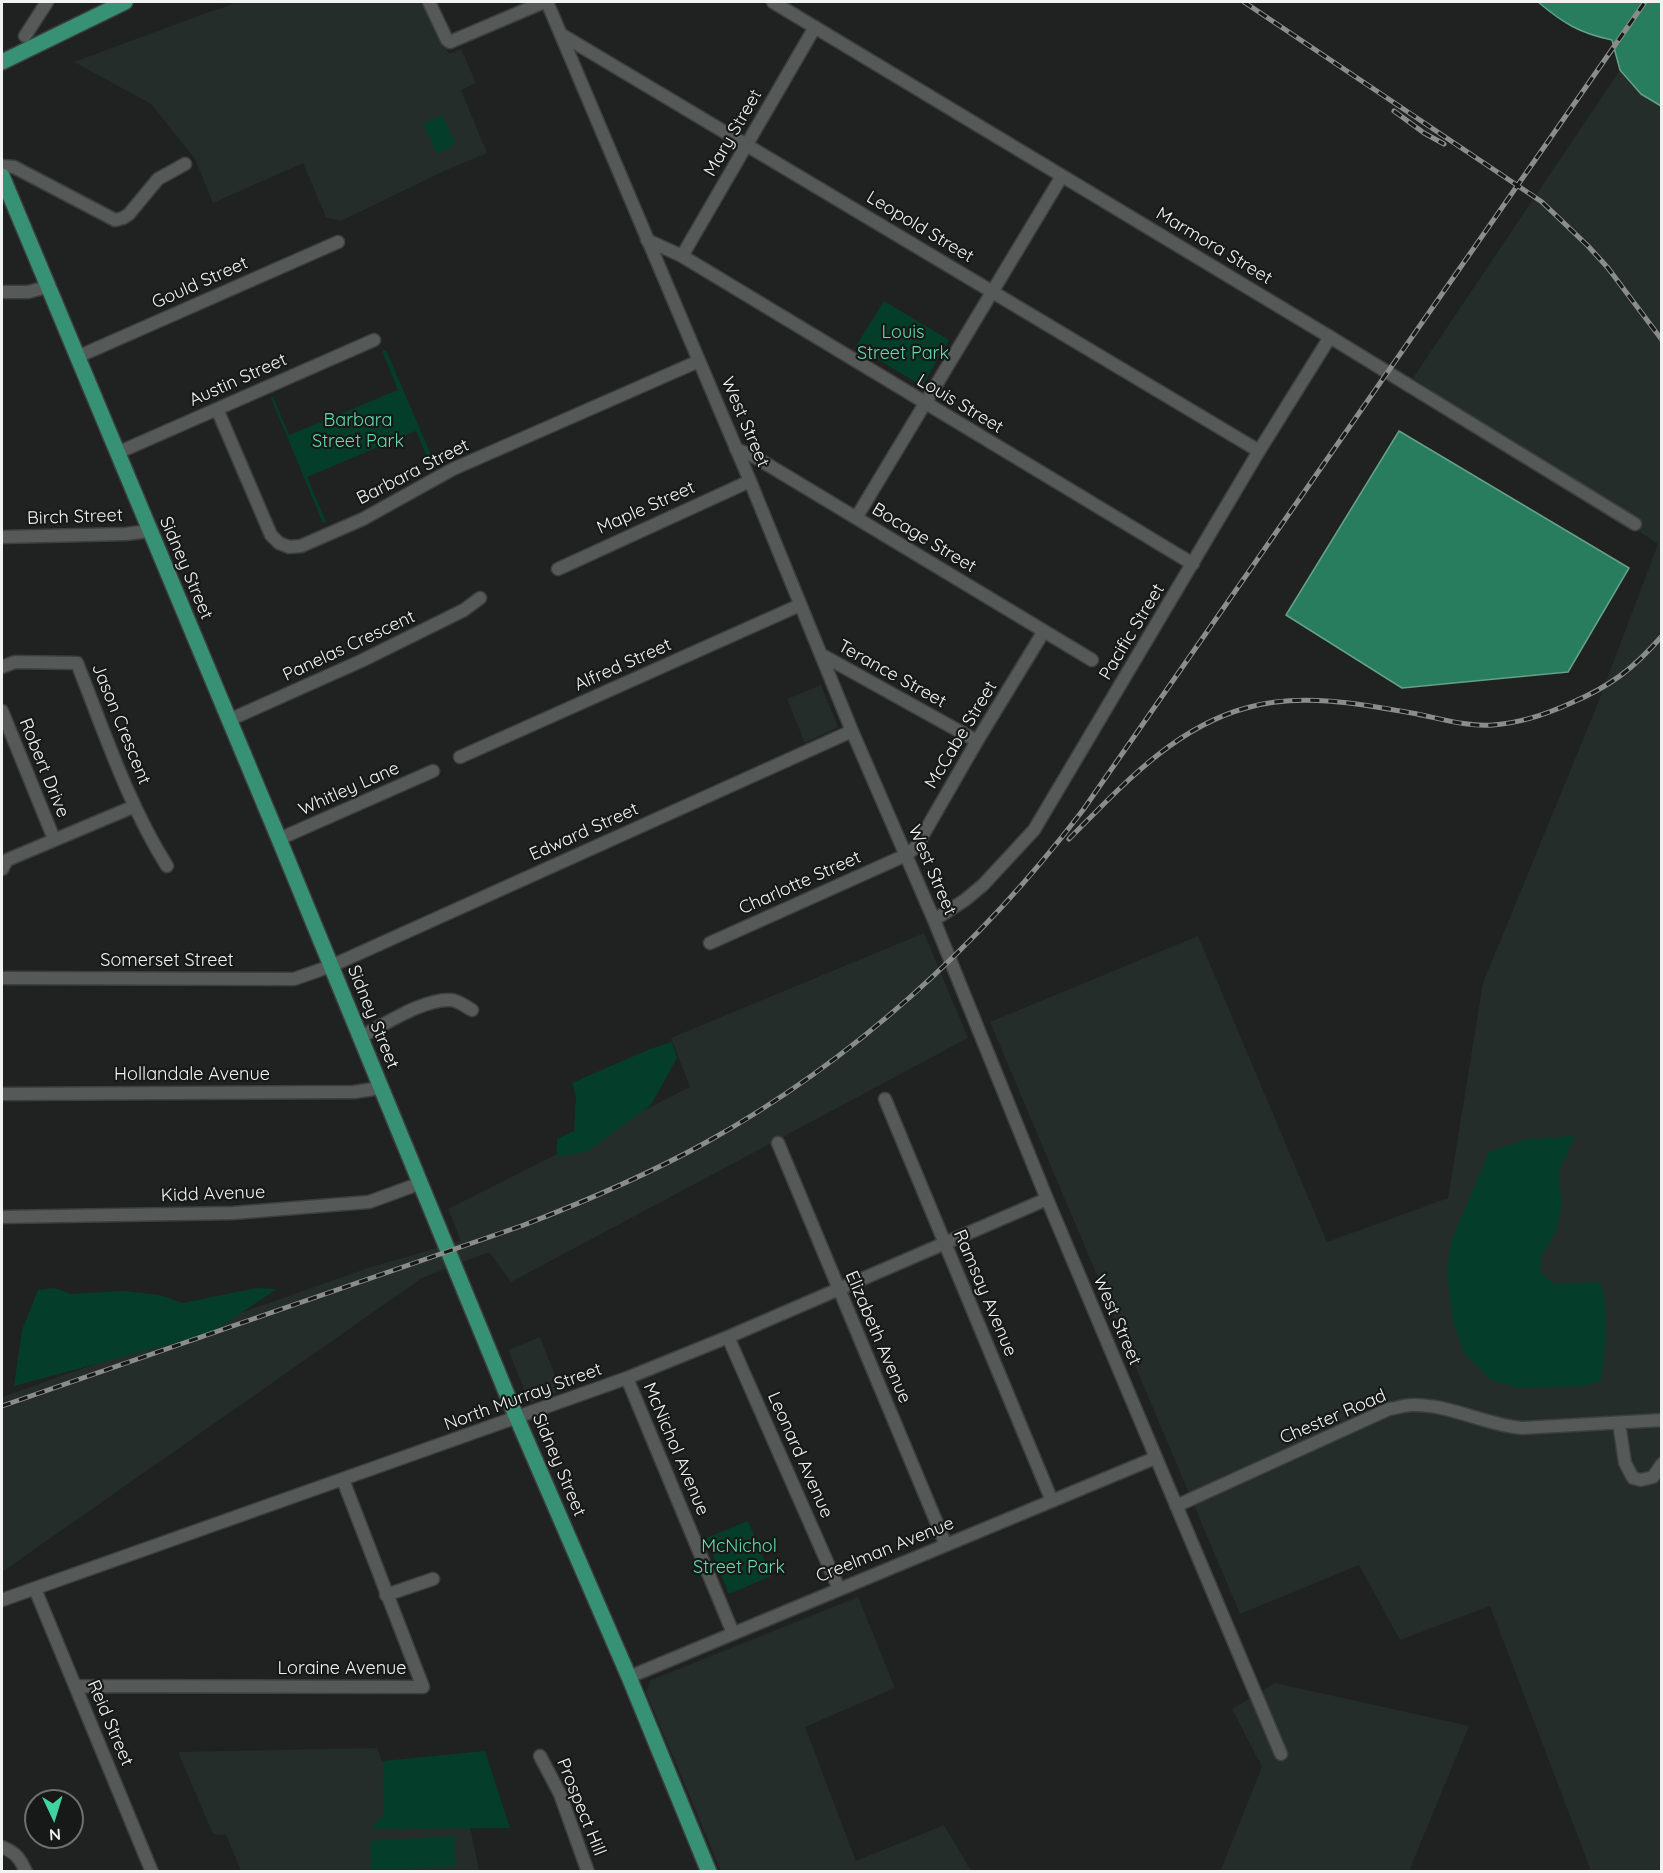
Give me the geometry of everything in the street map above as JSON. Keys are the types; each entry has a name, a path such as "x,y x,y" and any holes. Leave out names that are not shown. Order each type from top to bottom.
{"main road":[{"path":"2,62 125,2"},
{"name":"Sidney Street","path":"2,176 279,839 517,1419 629,1677 709,1872"}],"street":[{"path":"25,36 47,2"},
{"path":"429,2 447,40 454,42 546,2"},
{"name":"West Street","path":"546,2 750,481 852,731 934,920 1155,1458 1281,1754"},
{"name":"Marmora Street","path":"773,2 1330,337 1635,524"},
{"name":"Mary Street","path":"682,256 815,27"},
{"name":"Leopold Street","path":"562,35 1259,451"},
{"path":"2,166 14,167 115,220 129,214 158,179 185,164"},
{"path":"856,518 1062,176"},
{"name":"Louis Street","path":"647,240 682,256 1193,564"},
{"name":"Gould Street","path":"77,357 338,242"},
{"path":"661,272 662,261 667,256 673,254 682,256"},
{"path":"2,292 28,292 47,287"},
{"name":"Pacific Street","path":"934,920 983,885 1034,830 1259,451 1330,337"},
{"name":"Austin Street","path":"117,453 374,340"},
{"name":"Barbara Street","path":"217,409 271,535 279,543 289,547 301,546 363,519 453,469 699,360"},
{"name":"Bocage Street","path":"736,449 755,457 1092,660"},
{"name":"Maple Street","path":"558,568 750,481"},
{"name":"Birch Street","path":"2,537 126,534 149,531"},
{"name":"Panelas Crescent","path":"229,720 362,661 464,610 480,598"},
{"name":"Alfred Street","path":"460,757 800,605"},
{"name":"McCabe Street","path":"906,855 916,847 1044,631"},
{"name":"Terance Street","path":"822,656 977,741"},
{"name":"Jason Crescent","path":"2,667 15,662 77,663 135,806 167,866"},
{"name":"Robert Drive","path":"2,711 54,839"},
{"name":"Edward Street","path":"331,966 852,731"},
{"name":"Whitley Lane","path":"279,839 433,771"},
{"path":"2,869 7,860 135,806"},
{"name":"Charlotte Street","path":"710,944 906,855"},
{"name":"Somerset Street","path":"2,978 294,979 331,966"},
{"path":"360,1037 425,1005 444,1000 460,1003 472,1010"},
{"name":"Hollandale Avenue","path":"2,1094 354,1092 381,1088"},
{"name":"Ramsay Avenue","path":"885,1099 1052,1501"},
{"name":"Elizabeth Avenue","path":"778,1143 946,1545"},
{"name":"Kidd Avenue","path":"2,1217 233,1213 369,1202 421,1183"},
{"name":"North Murray Street","path":"2,1600 517,1419 627,1378 728,1337 1047,1199"},
{"name":"Leonard Avenue","path":"728,1337 839,1588"},
{"name":"McNichol Avenue","path":"627,1378 733,1633"},
{"name":"Chester Road","path":"1176,1506 1389,1409 1411,1405 1433,1407 1512,1427 1662,1420"},
{"path":"1619,1423 1624,1463 1633,1478 1641,1480 1653,1477 1662,1464"},
{"name":"Creelman Avenue","path":"629,1677 1155,1458"},
{"name":"Loraine Avenue","path":"75,1686 423,1687 343,1480"},
{"path":"387,1595 433,1579"},
{"name":"Reid Street","path":"35,1589 152,1872"},
{"name":"Prospect Hill","path":"540,1756 560,1794 588,1872"},
{"path":"2,1847 19,1857 26,1872"}],"shaded area":[{"path":"236,2 424,2 449,54 461,49 476,83 461,90 487,153 444,171 341,221 326,217 303,163 213,203 195,159 151,104 74,62"},
{"path":"1538,2 1661,2 1661,106 1641,94 1620,70 1612,40 1572,26"},
{"path":"1620,70 1641,94 1662,106 1661,1871 1591,1871 1490,1606 1400,1640 1359,1565 1240,1614 990,1022 1198,936 1327,1242 1448,1198 1483,983 1598,703 1658,544 1413,378"},
{"path":"1399,431 1629,568 1568,672 1402,688 1286,615"},
{"path":"821,685 838,727 805,743 787,699"},
{"path":"924,933 968,1038 511,1282 489,1252 422,1278 2,1572 2,1397 371,1267 461,1241 448,1209 690,1087 671,1038"},
{"path":"540,1337 561,1391 530,1403 508,1350"},
{"path":"858,1597 895,1688 805,1727 856,1861 944,1825 971,1871 721,1871 646,1692 651,1680"},
{"path":"1275,1683 1469,1726 1409,1871 1220,1872 1262,1767 1232,1709"},
{"path":"377,1748 409,1827 470,1826 479,1871 241,1871 226,1835 213,1834 178,1752"}],"green space":[{"path":"442,115 456,144 437,154 423,124"},
{"name":"Louis Street Park","path":"884,301 949,340 922,386 856,346"},
{"name":"Barbara Street Park","path":"386,350 435,464 431,466 416,431 307,477 326,522 323,523 271,398 273,397 289,435 398,390 382,351"},
{"path":"672,1042 677,1058 651,1105 587,1152 557,1157 557,1139 574,1131 576,1097 572,1083 650,1049"},
{"path":"1575,1136 1559,1171 1562,1205 1556,1231 1541,1257 1541,1273 1555,1284 1600,1282 1606,1318 1601,1381 1586,1386 1520,1388 1491,1380 1465,1354 1453,1322 1447,1271 1451,1241 1489,1152 1527,1139"},
{"path":"54,1288 71,1294 122,1291 159,1295 183,1303 256,1288 277,1289 211,1333 14,1386 22,1330 38,1290"},
{"name":"McNichol Street Park","path":"748,1521 771,1576 729,1594 706,1538"},
{"path":"485,1751 510,1828 372,1829 384,1814 383,1761"},
{"path":"454,1836 456,1866 371,1871 370,1841"}],"railway":[{"path":"1244,2 1542,202 1608,268 1662,340"},
{"path":"2,1406 524,1225 616,1187 683,1155 760,1111 863,1037 911,996 958,953 1002,907 1083,810 1645,2"},
{"path":"1394,111 1424,133 1444,144"},
{"path":"1069,839 1108,799 1172,745 1220,717 1246,708 1287,701 1331,701 1474,725 1513,722 1552,711 1598,690 1642,658 1662,636"}]}
